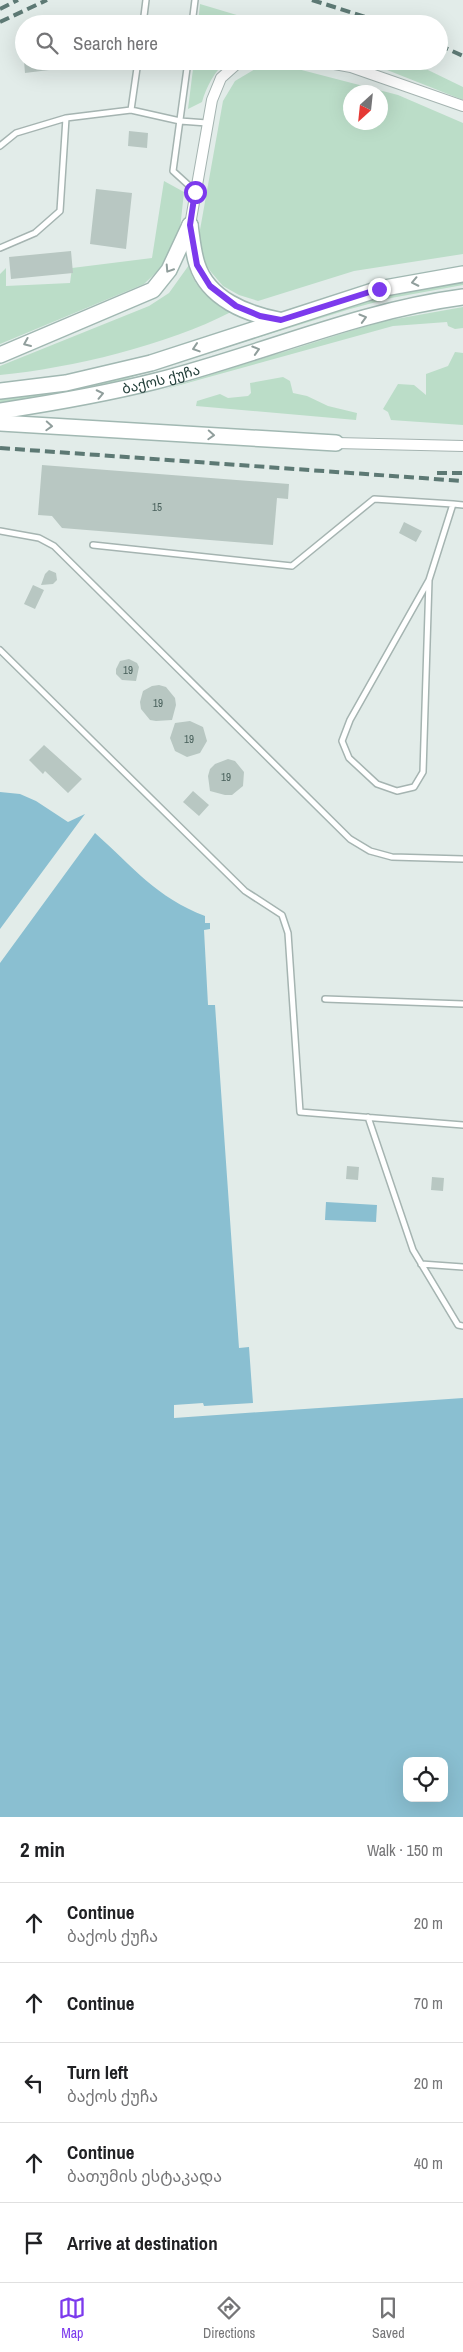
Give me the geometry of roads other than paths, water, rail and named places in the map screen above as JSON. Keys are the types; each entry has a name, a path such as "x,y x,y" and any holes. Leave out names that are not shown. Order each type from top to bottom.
{"main road":[{"path":"190,225 197,265 210,286 236,306 260,316 281,320"},
{"path":"0,355 153,290 169,270 190,225"},
{"name":"ბაქოს ქუჩა","path":"0,391 66,383 151,363 379,289 463,274"},
{"name":"ბაქოს ქუჩა","path":"0,411 69,400 157,381 373,315 437,300 463,297"},
{"path":"0,423 336,443"}],"street":[{"path":"190,225 212,100 221,78 230,70"},
{"path":"362,70 463,106"},
{"path":"336,443 463,446"}],"lane":[{"path":"144,15 146,0"},
{"path":"193,15 195,0"},
{"path":"131,110 137,70"},
{"path":"187,70 173,171 195,192"},
{"path":"0,146 16,133 66,118 131,110 180,121 207,123"},
{"path":"0,248 35,233 60,211 66,118"},
{"path":"93,545 292,566 374,499 463,505"},
{"path":"429,580 422,772 414,788 397,791 377,784 349,758 342,741 350,720 429,580 453,504"},
{"path":"0,531 39,538 54,546 350,838 370,851 392,856 463,859"},
{"path":"0,650 245,891 282,914 288,933 300,1112 463,1125"},
{"path":"325,999 463,1004"},
{"path":"368,1117 413,1250 458,1325 463,1326"},
{"path":"421,1264 463,1267"}],"water":[{"path":"0,792 20,794 36,801 68,822 85,814 0,929"},
{"path":"95,833 159,891 188,909 205,916 205,923 210,923 210,929 204,930 208,1005 215,1005 239,1348 249,1347 253,1403 204,1406 203,1403 174,1405 174,1418 463,1398 463,1817 0,1817 0,963"},
{"path":"326,1202 377,1205 376,1222 325,1220"}],"railway":[{"path":"0,9 18,0"},
{"path":"0,22 47,0"},
{"path":"312,0 360,15"},
{"path":"448,49 463,56"},
{"path":"0,448 463,481"},
{"path":"437,473 463,473"}]}
